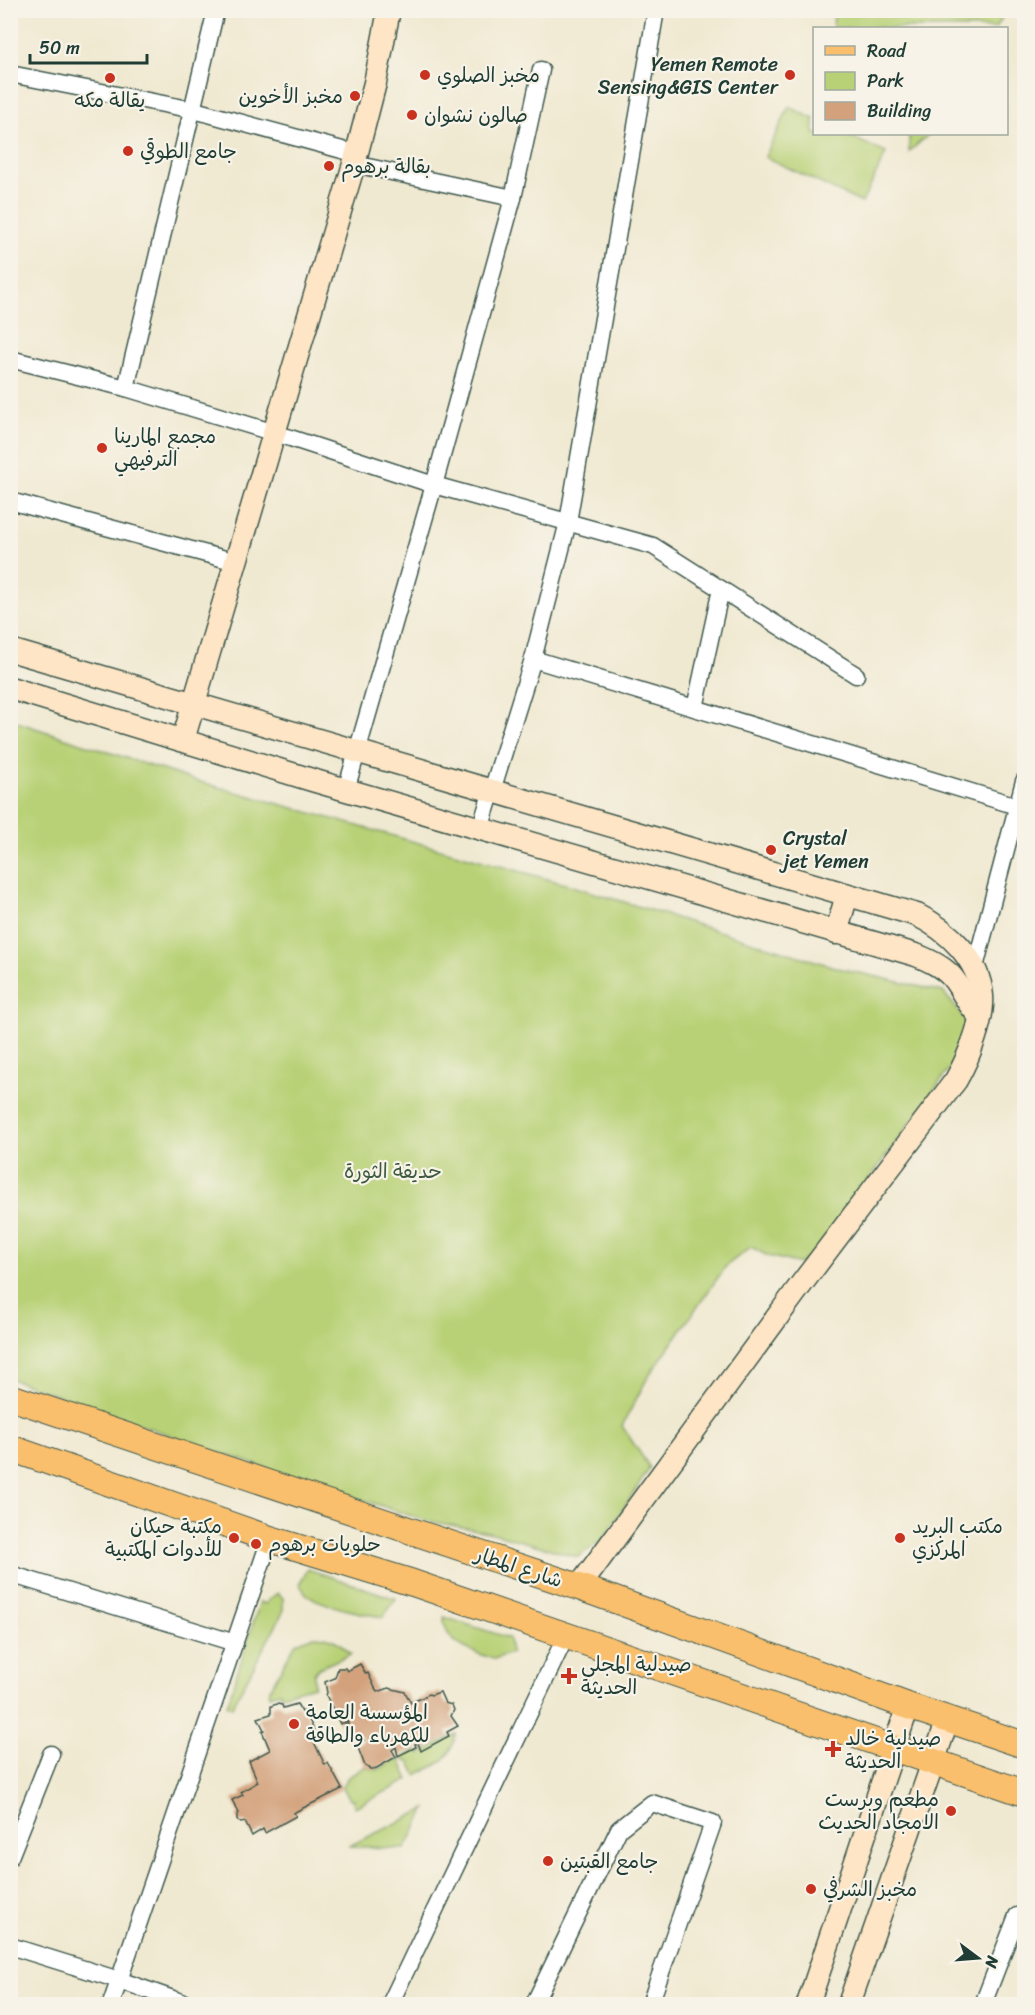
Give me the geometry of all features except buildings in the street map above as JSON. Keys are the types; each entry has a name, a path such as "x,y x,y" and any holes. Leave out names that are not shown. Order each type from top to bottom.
{"main road":[{"name":"شارع المطار","path":"10,1397 579,1587 908,1706 1024,1745"},
{"path":"10,1448 270,1539 412,1583 1024,1793"}],"street":[{"path":"126,388 216,10"},
{"path":"183,740 356,159 375,82 389,10"},
{"path":"480,829 533,659 568,522 656,10"},
{"path":"346,790 434,485 513,198 541,70"},
{"path":"10,74 194,110 356,159 513,198"},
{"path":"10,359 126,388 275,433 434,485 653,546 856,675"},
{"path":"10,501 236,562"},
{"path":"695,708 721,589"},
{"path":"10,650 917,915 932,922 957,943 970,964 982,997 980,1016 971,1050 956,1080 800,1286 579,1587"},
{"path":"533,659 1017,806"},
{"path":"10,688 346,790 916,956 948,973 956,981 970,1006 980,1016"},
{"path":"970,964 1024,781"},
{"path":"836,933 847,895"},
{"path":"948,973 970,964"},
{"path":"111,2004 270,1539"},
{"path":"10,1574 235,1643"},
{"path":"390,2004 566,1636"},
{"path":"808,2004 908,1706"},
{"path":"849,2004 948,1719"},
{"path":"10,1857 51,1754"},
{"path":"534,2004 620,1829 652,1803 713,1823 650,2004"},
{"path":"983,2004 1017,1916 1024,1918"},
{"path":"10,1946 187,2004"}],"green space":[{"path":"834,10 1006,11 997,27 833,27"},
{"path":"789,107 813,119 813,135 847,135 886,153 862,203 765,157"},
{"path":"909,135 928,135 909,152"},
{"name":"حديقة الثورة","path":"11,720 193,780 569,885 838,968 943,992 967,1021 958,1057 819,1248 800,1264 768,1256 751,1247 726,1266 648,1377 622,1426 650,1468 603,1539 578,1557 493,1533 424,1520 212,1450 11,1379"},
{"path":"308,1569 396,1599 383,1617 323,1603 307,1594 299,1584"},
{"path":"278,1593 283,1598 283,1612 232,1707 227,1705 260,1602 266,1604"},
{"path":"444,1617 509,1638 511,1653 494,1659 461,1646 448,1634"},
{"path":"314,1636 335,1640 351,1654 319,1668 314,1673 314,1686 281,1695 280,1692 269,1695 269,1690 296,1643"},
{"path":"456,1734 447,1756 416,1775 410,1762 405,1761 403,1757 416,1750 420,1754"},
{"path":"399,1758 409,1780 355,1807 354,1799 350,1799 343,1788 347,1778 364,1767 377,1770"},
{"path":"426,1809 405,1849 349,1846"}],"place":[{"name":"مخبز الصلوي","path":"425,75"},
{"name":"Yemen Remote Sensing&GIS Center","path":"790,75"},
{"name":"يقالة مكه","path":"110,78"},
{"name":"مخبز الأخوين","path":"355,96"},
{"name":"صالون نشوان","path":"412,115"},
{"name":"جامع الطوقي","path":"128,151"},
{"name":"بقالة برهوم","path":"329,166"},
{"name":"مجمع المارينا الترفيهي","path":"102,448"},
{"name":"Crystal jet Yemen","path":"771,850"},
{"name":"مكتبة حيكان للأدوات المكتبية","path":"234,1538"},
{"name":"مكتب البريد المركزي","path":"900,1538"},
{"name":"حلويات برهوم","path":"256,1544"},
{"name":"صيدلية المجلي الحديثة","path":"569,1676"},
{"name":"المؤسسة العامة للكهرباء والطاقة","path":"294,1724"},
{"name":"صيدلية خالد الحديثة","path":"833,1749"},
{"name":"مطعم وبرست الامجاد الحديث","path":"951,1811"},
{"name":"جامع القبتين","path":"548,1861"},
{"name":"مخبز الشرفي","path":"811,1889"}]}
